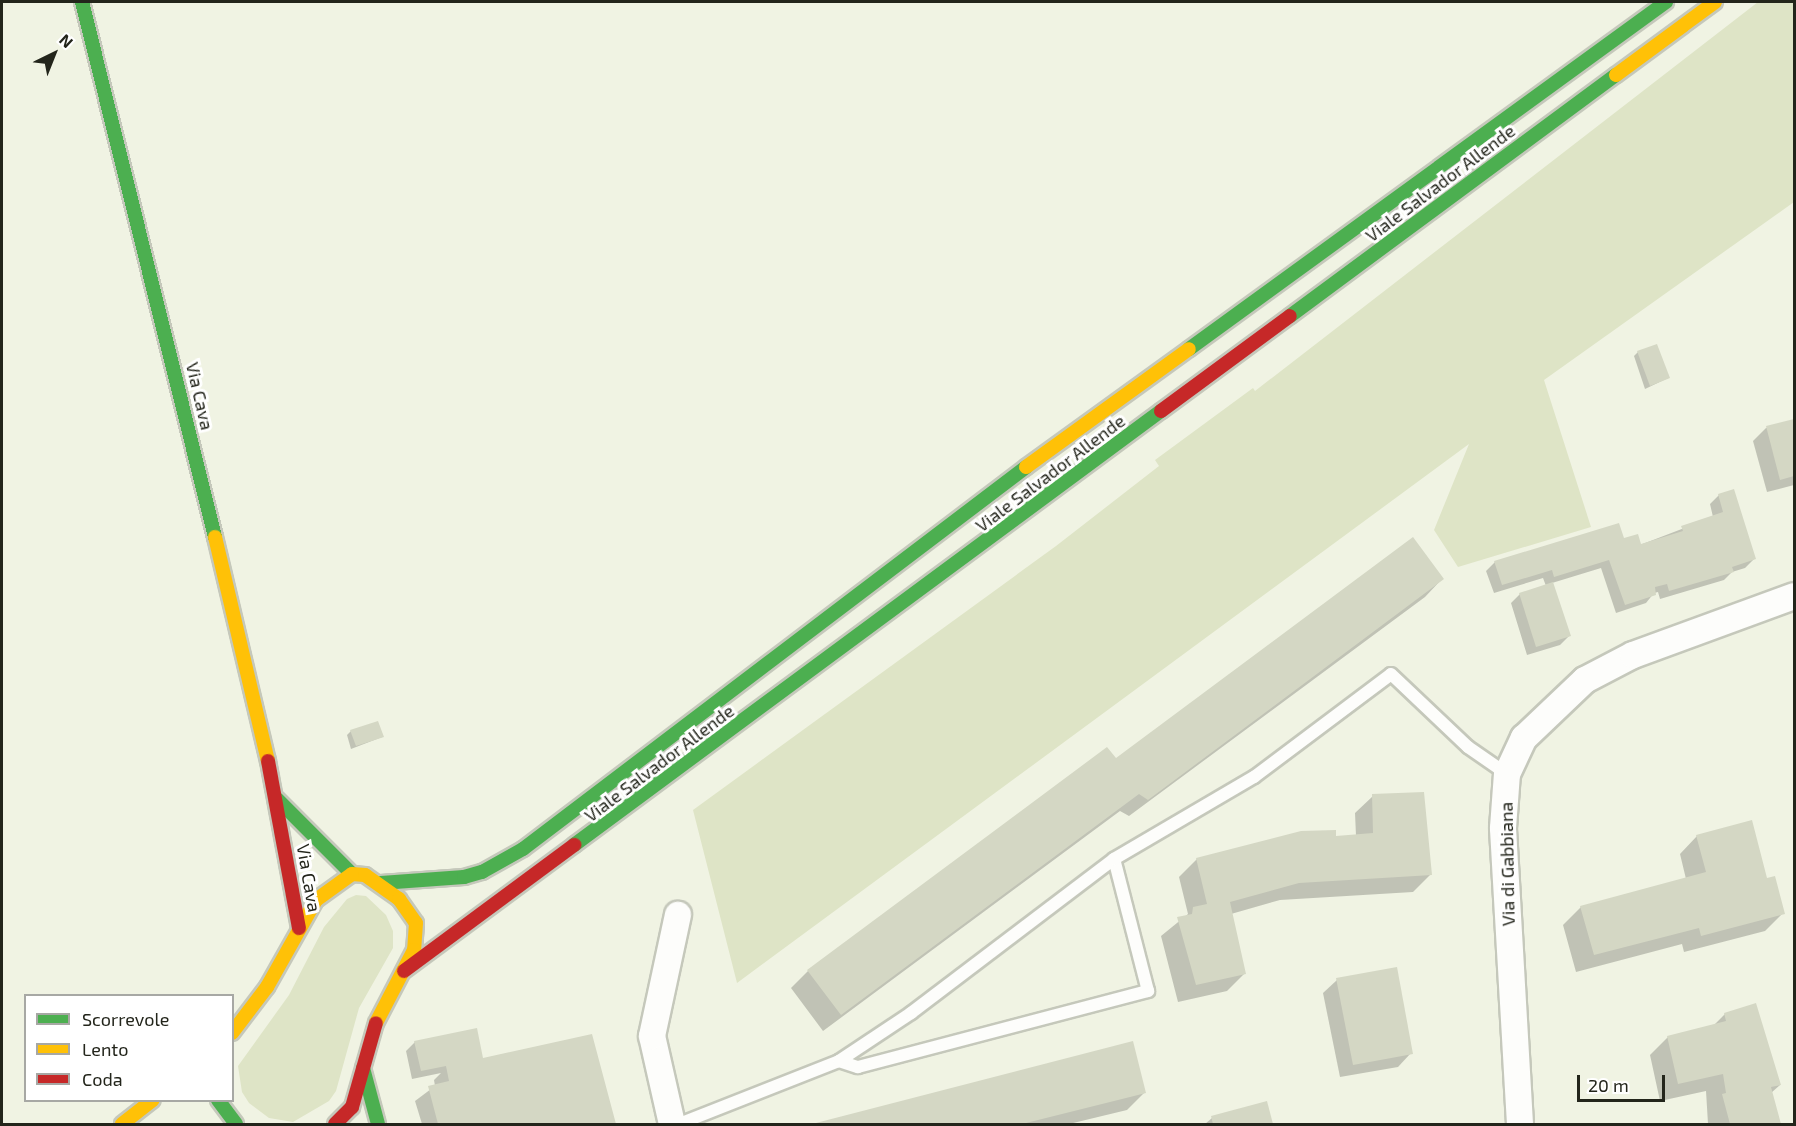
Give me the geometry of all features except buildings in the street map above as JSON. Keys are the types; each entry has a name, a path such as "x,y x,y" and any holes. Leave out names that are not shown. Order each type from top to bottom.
{"main road":[{"name":"Via Cava","path":"82,2 165,325 277,800 299,928"},
{"name":"Viale Salvador Allende","path":"381,883 464,877 482,872 523,849 955,519 1666,2"},
{"name":"Viale Salvador Allende","path":"405,971 1715,2"},
{"name":"Via Cava","path":"277,800 352,874"},
{"path":"234,1030 267,987 316,900 340,879 352,874 365,875 381,883 410,911 416,923 414,950 405,971 377,1018 352,1107 335,1125"},
{"path":"362,1066 378,1125"},
{"path":"122,1125 152,1102"},
{"path":"219,1102 236,1125"}],"street":[{"name":"Via di Gabbiana","path":"1520,1125 1503,828 1507,774 1524,738 1585,680 1633,655 1794,596"},
{"path":"672,1125 652,1036 678,915"}],"lane":[{"path":"679,1125 839,1061 911,1013 1114,859 1254,777 1391,674 1468,747 1507,774"},
{"path":"839,1061 858,1067 1148,991 1114,859"}],"green space":[{"path":"1758,2 1794,2 1794,202 1544,380 1591,527 1458,567 1434,530 1469,444 737,983 693,810 1056,546 1159,466 1155,460 1253,388 1255,391"},
{"path":"356,895 366,896 386,915 393,931 393,948 359,1008 336,1091 329,1101 293,1122 269,1118 249,1103 242,1092 238,1066 289,995 324,927 347,899"}],"traffic: fast":[{"path":"82,2 215,537"},
{"path":"1189,349 1666,2"},
{"path":"1290,316 1616,75"},
{"path":"574,845 1161,411"},
{"path":"381,883 464,877 482,872 523,849 1026,467"},
{"path":"277,799 352,874"},
{"path":"363,1068 378,1124"},
{"path":"220,1102 236,1124"}],"traffic: slow":[{"path":"1616,75 1715,2"},
{"path":"1026,467 1189,349"},
{"path":"215,537 268,761"},
{"path":"234,1030 267,987 316,900 352,874 365,875 399,899 416,923 414,950 376,1023"},
{"path":"122,1124 150,1102"}],"traffic: jam":[{"path":"1161,411 1290,316"},
{"path":"268,761 299,928"},
{"path":"404,971 574,845"},
{"path":"335,1124 352,1107 376,1023"}]}
